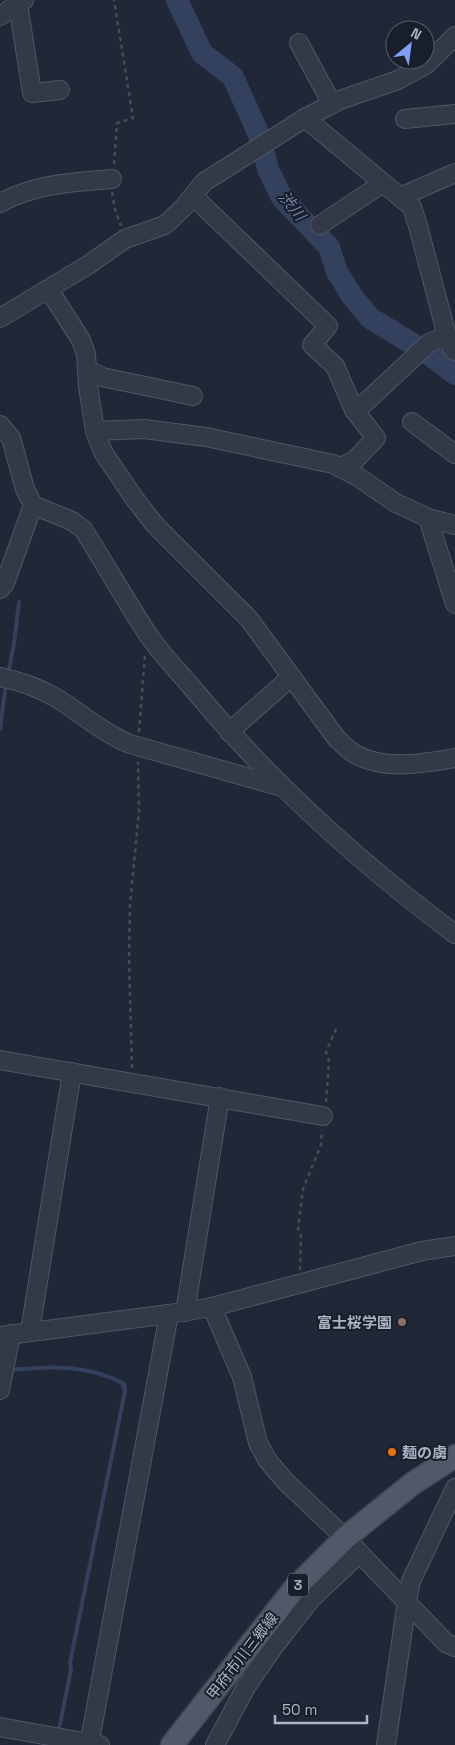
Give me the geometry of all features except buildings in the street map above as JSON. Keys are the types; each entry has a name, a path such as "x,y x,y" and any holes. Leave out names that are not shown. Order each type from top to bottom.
{"main road":[{"name":"甲府市川三郷線","path":"172,1745 294,1589 352,1545 412,1484 455,1456"}],"street":[{"path":"0,16 21,2 32,92 60,90"},
{"path":"0,318 49,290 125,239 165,225 183,208 204,182 305,118 332,104 398,80 427,64 455,36"},
{"path":"299,43 332,104"},
{"path":"405,119 455,114"},
{"path":"305,118 412,207 451,343 423,349 367,401 354,410"},
{"path":"400,198 455,173"},
{"path":"0,203 17,194 57,184 112,179"},
{"path":"320,225 383,183"},
{"path":"193,196 328,326 312,344 335,366 354,410 376,438 354,461 339,467"},
{"path":"49,290 81,340 86,354 95,431 103,452 155,525 249,619 337,739 356,755 396,765 455,758"},
{"path":"87,369 102,377 192,396"},
{"path":"412,422 455,454"},
{"path":"0,425 11,438 25,489 33,505 72,521 83,529 150,637 229,732 346,847 455,934"},
{"path":"95,431 144,429 206,436 324,462 358,477 396,503 428,518 455,525"},
{"path":"0,589 5,583 33,505"},
{"path":"428,518 455,604"},
{"path":"0,677 19,681 41,690 58,699 114,737 138,747 283,787"},
{"path":"229,732 291,677"},
{"path":"0,1060 323,1116"},
{"path":"30,1331 72,1072"},
{"path":"0,1727 93,1744 220,1097"},
{"path":"0,1390 5,1335 212,1307 422,1251 455,1246"},
{"path":"212,1307 242,1377 258,1443 265,1455 286,1482 352,1545 446,1642 455,1647"},
{"path":"386,1745 411,1581 455,1488"},
{"path":"215,1745 246,1687 272,1649 352,1545"}],"path":[{"path":"114,0 133,118 117,123 112,179 115,209 125,239"},
{"path":"133,1082 129,959 130,905 139,811 138,747 146,645 150,637"},
{"path":"300,1284 301,1236 298,1229 303,1190 321,1145 329,1061 326,1052 337,1027"}],"waterway":[{"name":"渋川","path":"177,0 202,53 233,77 259,135 268,169 282,198 329,247 337,272 352,296 370,318 426,352 455,374"},
{"path":"8,674 19,602"},
{"path":"0,729 6,683"},
{"path":"10,1370 54,1367 83,1370 111,1377 124,1384 125,1387 123,1386 125,1391 70,1663 71,1670 58,1734"}],"place":[{"name":"富士桜学園","path":"402,1322"},
{"name":"麺の虜","path":"392,1452"}]}
